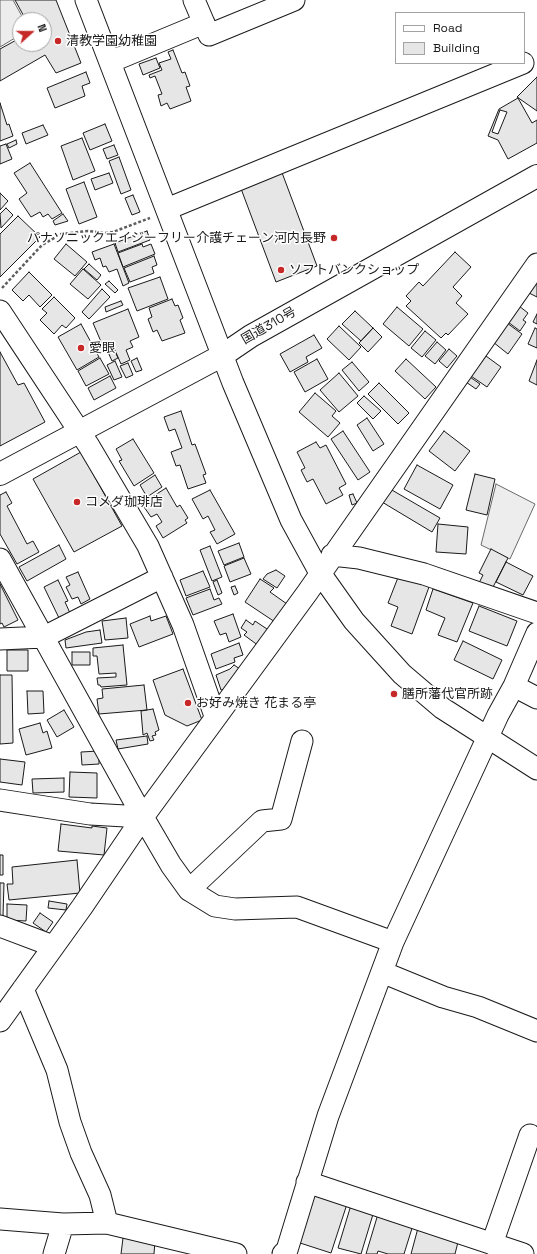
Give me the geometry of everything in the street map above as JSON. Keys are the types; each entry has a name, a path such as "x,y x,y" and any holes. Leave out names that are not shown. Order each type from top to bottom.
{"highway":[{"name":"国道310号","path":"0,474 223,355 251,336 537,176"}],"street":[{"path":"86,0 110,62 160,213 223,355 291,520 320,573 354,621 402,674 442,708 488,739 537,769"},
{"path":"194,0 209,35 294,0"},
{"path":"110,62 204,23"},
{"path":"525,62 537,57"},
{"path":"160,213 521,64"},
{"path":"0,1021 82,907 143,817 215,716 248,674 320,573 537,264"},
{"path":"1,314 78,432 89,446 148,546 183,625 215,716"},
{"path":"332,555 359,558 424,574 537,612"},
{"path":"0,559 143,817 171,865 189,890 215,906 261,909 297,907 393,942"},
{"path":"0,639 44,637 162,577"},
{"path":"283,1254 287,1250 307,1182 350,1053 393,942 498,715 514,686 537,633"},
{"path":"514,686 537,698"},
{"path":"189,890 262,821 281,819 302,741"},
{"path":"0,800 90,814 143,817"},
{"path":"0,926 53,946"},
{"path":"382,972 443,996 478,1007 537,1031"},
{"path":"23,989 57,1070 70,1122 81,1154 100,1194 107,1223"},
{"path":"492,1244 530,1135"},
{"path":"307,1182 523,1254"},
{"path":"0,1219 63,1224 107,1223 236,1254"},
{"path":"54,1254 63,1224"}],"path":[{"path":"2,288 42,245 61,234 88,231 105,233 113,232 160,213"}],"shaded area":[{"path":"0,0 13,0 20,12 12,12 12,40 0,47"},
{"path":"496,484 535,504 510,559 481,545"}],"building":[{"name":"清教学園幼稚園","path":"15,0 56,0 81,63 56,73 45,55 0,81 0,49 12,42 12,52 52,52 52,12 22,12"},
{"path":"173,50 182,73 185,72 190,86 186,87 191,101 170,109 167,103 161,106 158,95 162,94 155,76 150,78 149,75 162,70 159,63 171,59 168,52"},
{"path":"156,58 160,68 143,75 139,64"},
{"path":"86,72 90,83 82,86 85,96 55,108 47,88"},
{"path":"537,77 537,111 517,97"},
{"path":"518,98 532,123 537,120 537,143 508,159 498,140 488,136 499,109"},
{"path":"0,103 7,125 9,124 13,136 0,141"},
{"path":"500,110 507,112 498,134 492,132"},
{"path":"105,124 112,141 90,150 83,133"},
{"path":"43,125 48,135 26,144 22,133"},
{"path":"82,138 95,171 73,180 61,146"},
{"path":"16,140 17,144 9,148 7,144"},
{"path":"6,144 12,159 0,164 0,146"},
{"path":"114,145 118,155 107,159 103,149"},
{"path":"119,157 131,190 121,194 109,161"},
{"path":"30,163 62,213 52,219 48,214 43,217 40,212 31,217 19,199 27,193 14,173"},
{"path":"281,170 317,266 276,282 240,186"},
{"path":"109,173 113,183 95,190 91,179"},
{"path":"84,182 97,217 79,224 66,189"},
{"path":"0,193 8,201 0,210"},
{"path":"133,195 140,212 132,215 125,198"},
{"path":"6,208 13,215 1,228 0,214"},
{"path":"63,214 68,221 55,225 53,221"},
{"path":"18,216 40,237 0,277 0,234"},
{"path":"147,231 150,240 118,252 115,243"},
{"path":"66,244 87,262 75,276 54,259"},
{"path":"114,244 129,283 123,286 117,269 109,272 106,266 103,267 100,258 95,260 92,252"},
{"path":"142,244 143,247 151,244 155,254 123,267 118,253"},
{"path":"455,252 471,267 453,287 462,296 456,303 468,314 448,335 446,333 441,338 406,306 411,301 406,296 419,282 423,286"},
{"path":"154,256 157,265 152,267 154,273 130,282 124,268"},
{"path":"89,264 101,275 97,280 84,269"},
{"path":"83,269 101,285 88,299 70,284"},
{"path":"29,272 52,295 40,307 29,295 23,301 12,290"},
{"path":"537,276 537,297 529,293"},
{"path":"160,277 168,299 137,311 128,288"},
{"path":"109,281 118,290 115,293 105,284"},
{"path":"102,289 110,297 89,319 82,312"},
{"path":"54,297 75,318 66,328 62,325 54,334 40,320 47,313 42,309"},
{"path":"172,299 175,306 178,305 183,318 180,320 185,333 162,341 157,330 153,332 148,319 152,317 149,308"},
{"path":"121,301 123,305 106,312 105,307"},
{"path":"519,306 528,313 523,320 526,322 520,331 508,322"},
{"path":"397,307 423,329 409,346 383,324"},
{"path":"128,309 139,337 130,341 133,347 126,350 130,360 121,364 114,348 105,351 93,323"},
{"path":"355,311 373,328 361,341 342,324"},
{"path":"537,314 537,324 533,322"},
{"path":"507,323 522,334 508,354 493,342"},
{"path":"81,324 99,357 77,370 58,337"},
{"path":"339,326 361,347 349,360 327,339"},
{"path":"373,328 382,337 368,352 359,343"},
{"path":"535,328 537,329 537,348 528,344"},
{"path":"425,331 436,340 422,357 411,348"},
{"path":"314,335 322,348 306,357 308,362 290,372 280,354"},
{"path":"437,342 446,350 435,364 425,356"},
{"path":"114,349 118,358 112,361 108,352"},
{"path":"449,349 457,356 447,368 439,361"},
{"path":"0,352 18,385 24,383 45,422 0,446"},
{"path":"486,356 501,367 487,387 471,376"},
{"path":"100,358 109,374 86,386 78,371"},
{"path":"137,358 142,370 136,372 131,361"},
{"path":"317,359 328,379 305,392 294,372"},
{"path":"406,359 436,387 425,399 395,371"},
{"path":"537,360 537,385 529,381"},
{"path":"115,361 122,377 114,380 107,365"},
{"path":"352,362 369,382 359,391 342,370"},
{"path":"128,363 133,375 126,378 120,366"},
{"path":"339,373 358,396 339,412 320,390"},
{"path":"110,376 116,388 94,400 88,388"},
{"path":"470,377 480,384 476,389 466,382"},
{"path":"379,383 409,413 398,424 368,394"},
{"path":"315,393 336,411 332,416 340,423 328,437 299,412"},
{"path":"364,396 381,411 373,419 357,403"},
{"path":"181,411 192,445 195,444 206,474 203,475 206,483 188,489 180,465 176,466 171,452 182,448 175,429 169,431 164,417"},
{"path":"367,418 384,444 373,451 357,425"},
{"path":"343,431 370,472 358,480 331,439"},
{"path":"444,431 470,451 455,471 429,451"},
{"path":"133,439 154,473 134,486 119,461 122,460 116,449"},
{"path":"316,442 320,448 326,445 346,484 339,488 343,495 326,504 313,479 307,482 301,470 305,468 297,452"},
{"name":"コメダ珈琲店","path":"81,452 122,526 74,552 33,479"},
{"path":"417,465 453,485 440,509 404,489"},
{"path":"475,474 495,479 487,515 466,510"},
{"path":"155,475 162,487 147,497 140,485"},
{"path":"385,486 440,518 432,532 377,499"},
{"path":"166,488 177,507 180,505 188,518 185,520 187,523 163,538 156,526 162,522 157,514 151,517 144,507 151,503 149,499"},
{"path":"210,490 235,534 217,544 210,532 215,530 208,516 203,519 192,499"},
{"path":"6,492 12,503 7,506 27,544 33,541 39,552 17,564 0,534 0,495"},
{"path":"353,494 357,503 352,505 349,495"},
{"path":"438,524 468,527 466,554 436,552"},
{"path":"239,543 244,557 224,565 218,551"},
{"path":"59,545 66,559 27,581 19,567"},
{"path":"210,546 222,577 212,581 200,550"},
{"path":"491,549 508,558 492,589 479,583 483,575 479,573"},
{"path":"244,558 251,574 230,582 224,566"},
{"path":"506,562 533,576 523,595 496,582"},
{"path":"276,570 285,576 277,588 263,579 267,574"},
{"path":"203,571 210,587 186,596 180,580"},
{"path":"78,572 90,599 81,604 78,597 72,599 66,587 70,585 66,577"},
{"path":"399,575 429,587 412,634 391,626 398,607 388,603"},
{"path":"260,579 274,588 270,592 287,604 275,622 245,602"},
{"path":"58,580 68,601 65,602 70,613 59,618 44,587"},
{"path":"217,580 222,593 218,595 213,582"},
{"path":"0,584 18,620 4,627 2,623 0,624"},
{"path":"235,586 238,593 234,595 231,587"},
{"path":"210,589 214,600 219,598 222,604 193,615 186,598"},
{"path":"433,589 473,603 457,642 438,635 445,618 426,610"},
{"path":"479,606 517,621 507,646 469,631"},
{"path":"233,614 241,637 229,642 226,633 220,635 214,621"},
{"path":"150,616 151,621 166,616 173,634 139,647 130,624"},
{"path":"126,618 128,638 105,640 102,621"},
{"path":"246,620 253,625 255,621 270,631 259,646 244,635 247,632 241,628"},
{"path":"100,630 102,643 66,648 65,640 86,632"},
{"path":"463,641 502,660 493,679 454,660"},
{"path":"239,643 243,655 234,658 235,662 216,669 211,654"},
{"path":"123,645 127,685 101,687 98,685 97,678 116,677 116,673 99,674 97,656 93,656 93,648"},
{"path":"7,650 28,650 28,671 7,671"},
{"path":"72,652 90,652 90,665 72,665"},
{"path":"234,665 240,669 227,688 221,690 216,675 230,669"},
{"path":"183,669 202,720 187,726 165,715 153,680"},
{"path":"0,675 12,675 13,743 0,744"},
{"path":"144,685 147,710 99,714 97,699 103,698 102,689"},
{"path":"27,691 43,691 44,713 28,714"},
{"path":"153,709 159,730 155,732 156,735 152,736 154,740 150,741 147,733 143,735 141,711"},
{"path":"64,710 74,727 57,737 47,720"},
{"path":"40,723 43,733 47,731 52,748 26,755 19,729"},
{"path":"147,736 148,744 118,749 116,740"},
{"path":"99,751 99,764 82,765 81,752"},
{"path":"0,759 25,762 22,785 0,782"},
{"path":"70,772 97,773 97,798 69,797"},
{"path":"64,778 64,792 33,793 32,779"},
{"path":"61,824 92,828 92,826 107,828 104,855 58,851"},
{"path":"0,855 3,855 3,875 0,875"},
{"path":"77,860 80,893 9,900 7,884 13,884 12,867"},
{"path":"0,883 4,883 3,916 0,916"},
{"path":"49,901 67,904 66,910 48,908"},
{"path":"7,904 27,905 26,921 7,920"},
{"path":"40,913 53,922 46,932 33,923"},
{"path":"313,1192 347,1204 331,1253 297,1242"},
{"path":"351,1205 374,1211 361,1254 338,1248"},
{"path":"378,1214 413,1225 404,1254 388,1254 378,1251 377,1254 366,1254"},
{"path":"418,1228 459,1238 455,1254 411,1254"},
{"path":"123,1238 155,1241 154,1254 121,1254"}],"place":[{"name":"清教学園幼稚園","path":"58,41"},
{"name":"パナソニックエイジーフリー介護チェーン河内長野","path":"334,238"},
{"name":"ソフトバンクショップ","path":"281,270"},
{"name":"愛眼","path":"81,348"},
{"name":"コメダ珈琲店","path":"77,502"},
{"name":"膳所藩代官所跡","path":"394,694"},
{"name":"お好み焼き 花まる亭","path":"188,703"}]}
